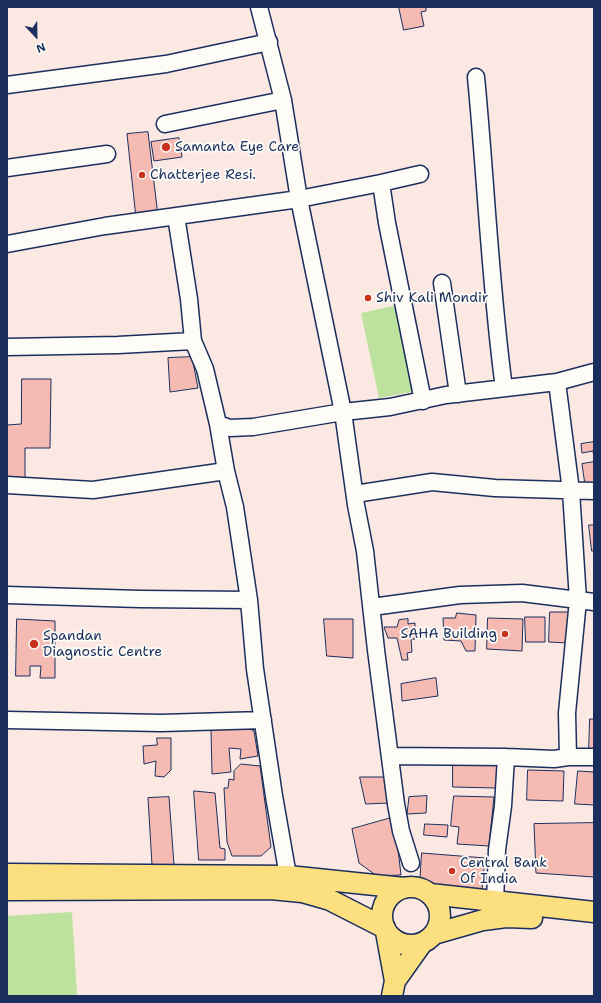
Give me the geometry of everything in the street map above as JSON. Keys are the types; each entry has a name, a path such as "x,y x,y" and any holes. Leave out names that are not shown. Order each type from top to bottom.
{"main road":[{"path":"7,874 288,876 404,888 418,888 430,894 594,912"},
{"path":"393,988 385,930 381,918 384,905 392,894 404,888"},
{"path":"7,890 271,889 295,892 330,900 385,930 396,941 409,945 483,920 506,917 594,925"},
{"path":"393,988 439,925 440,914 437,903 430,894"}],"street":[{"path":"259,7 283,100 299,200 343,412 365,551 376,650 401,832 411,862"},
{"path":"7,86 166,64 269,42"},
{"path":"476,77 485,166 498,340 504,388"},
{"path":"165,124 283,100"},
{"path":"7,168 107,154"},
{"path":"7,244 105,226 299,200 420,174"},
{"path":"381,183 423,401"},
{"path":"176,216 189,300 193,340 205,369 235,507 249,600 255,669 277,818 288,876"},
{"path":"442,283 458,394"},
{"path":"7,346 118,346 193,340"},
{"path":"218,424 230,428 253,428 343,412 390,407 458,394 557,382 594,372"},
{"path":"557,382 571,491 578,600 567,713 568,756"},
{"path":"7,485 93,490 226,471"},
{"path":"355,494 432,482 571,491 594,490"},
{"path":"372,607 467,595 522,593 594,602"},
{"path":"7,595 140,599 249,600"},
{"path":"7,720 161,723 263,720"},
{"path":"390,756 554,759 568,756 594,757"},
{"path":"495,902 506,757"}],"green space":[{"path":"407,303 422,390 379,398 361,313"},
{"path":"72,912 77,996 7,996 7,916"}],"building":[{"path":"399,7 426,7 426,11 421,12 424,26 404,30"},
{"name":"Chatterjee Resi.","path":"148,132 158,216 136,218 127,134"},
{"path":"179,138 182,157 154,161 151,142"},
{"path":"192,357 198,388 170,392 168,358"},
{"path":"22,379 51,379 50,448 25,448 25,482 7,481 7,425 21,424"},
{"path":"594,442 594,458 593,451 582,453 581,444"},
{"path":"594,462 594,484 585,485 582,464"},
{"path":"589,525 594,525 594,551 592,551"},
{"path":"550,612 569,612 568,643 549,642"},
{"path":"457,613 476,615 475,651 466,651 461,641 444,640 443,618 455,618"},
{"path":"525,617 545,617 545,642 526,642"},
{"name":"SAHA Building","path":"488,618 523,619 522,651 487,649"},
{"path":"17,619 55,621 55,678 40,678 41,666 30,666 30,676 16,676"},
{"path":"324,619 353,619 353,658 327,656"},
{"path":"408,619 408,624 415,623 415,639 411,639 412,652 407,653 408,660 402,660 397,638 388,638 384,627 397,627 399,620"},
{"path":"436,678 438,696 402,701 401,684"},
{"path":"590,719 594,719 594,752 589,752"},
{"path":"246,727 254,731 258,756 240,759 241,749 229,748 231,772 212,774 211,729"},
{"path":"157,738 171,738 171,770 164,777 155,776 156,761 144,764 143,746 157,745"},
{"path":"453,763 497,764 496,788 453,787"},
{"path":"241,764 260,766 271,847 261,856 232,856 227,842 224,788 228,788 229,779 234,780 234,771"},
{"path":"528,770 564,771 563,801 527,800"},
{"path":"578,771 594,772 594,805 575,804"},
{"path":"360,777 387,777 389,803 366,804"},
{"path":"194,791 215,793 220,848 225,849 225,860 199,860"},
{"path":"427,796 426,813 407,814 409,797"},
{"path":"454,796 494,797 489,846 457,844 459,827 451,826"},
{"path":"169,797 174,865 152,865 148,798"},
{"path":"391,818 395,824 401,875 377,876 359,863 352,829"},
{"path":"594,823 594,877 536,873 534,824"},
{"path":"425,824 448,825 447,837 424,835"},
{"name":"Central Bank Of India","path":"422,853 485,858 482,890 420,884"}],"place":[{"name":"Samanta Eye Care","path":"166,147"},
{"name":"Chatterjee Resi.","path":"142,175"},
{"name":"Shiv Kali Mondir","path":"368,298"},
{"name":"SAHA Building","path":"505,634"},
{"name":"Spandan Diagnostic Centre","path":"34,644"},
{"name":"Central Bank Of India","path":"452,871"}]}
